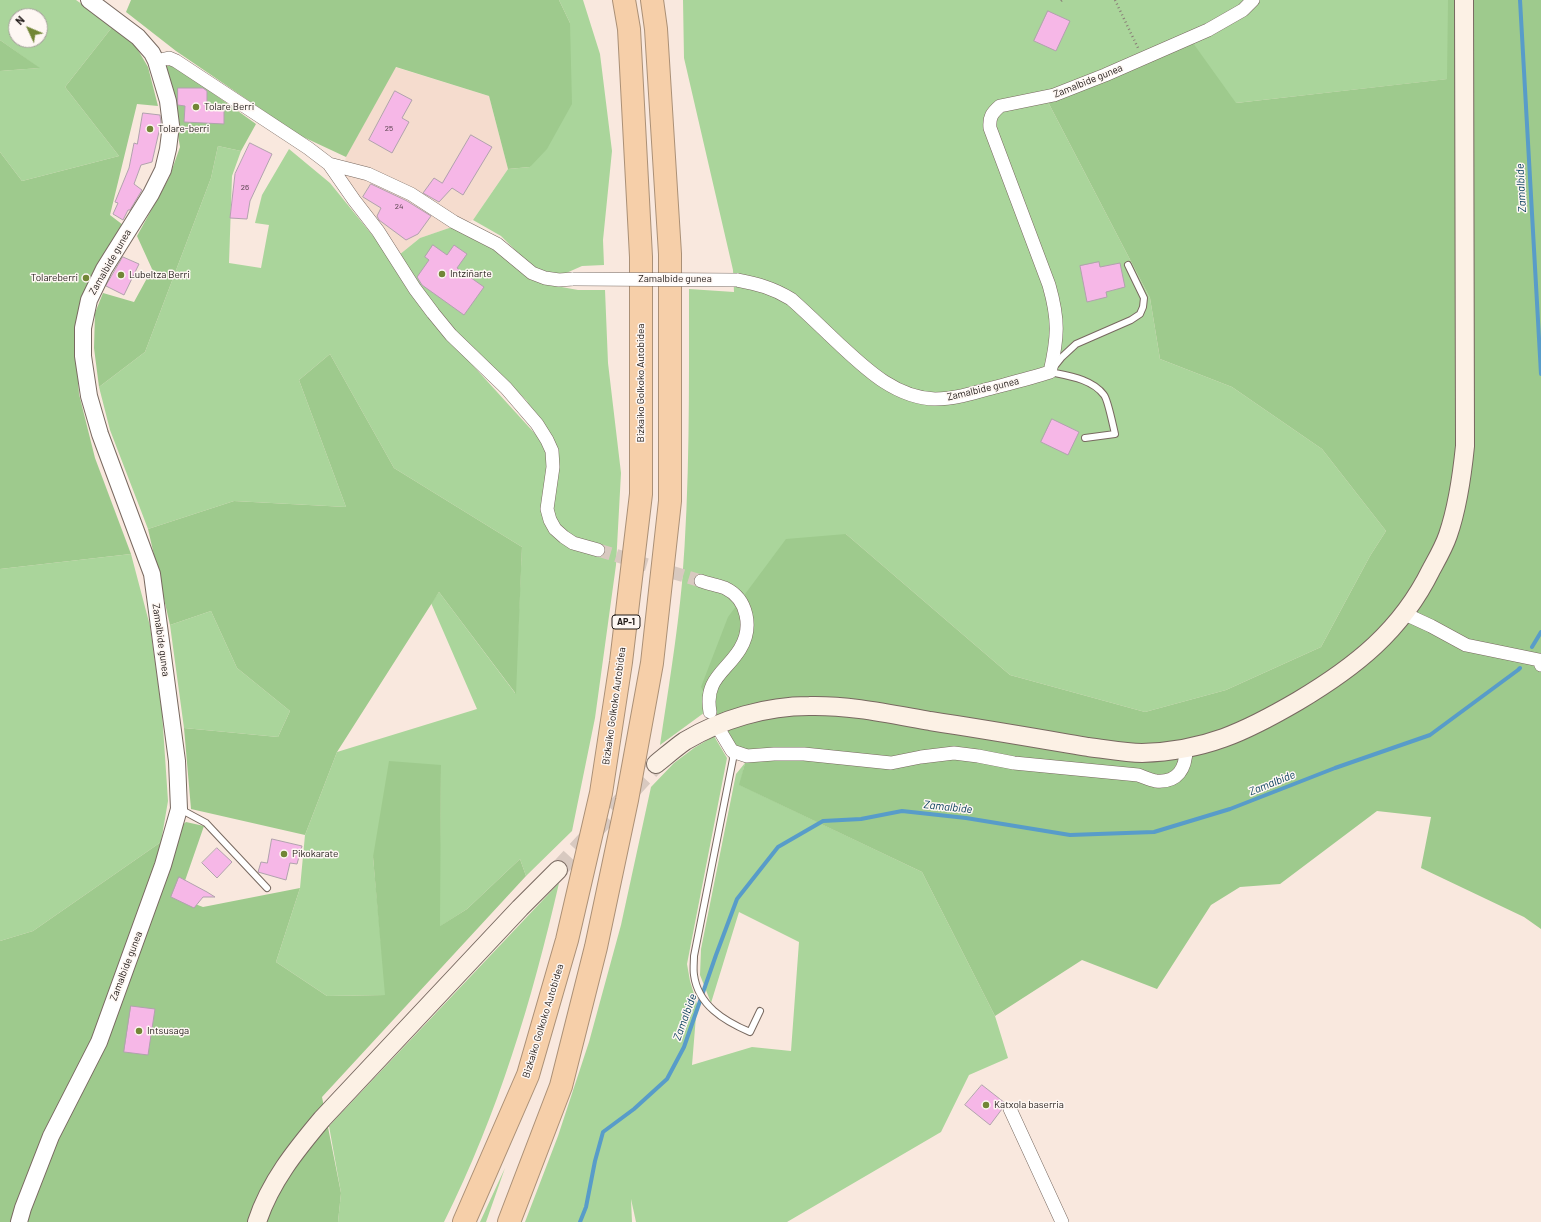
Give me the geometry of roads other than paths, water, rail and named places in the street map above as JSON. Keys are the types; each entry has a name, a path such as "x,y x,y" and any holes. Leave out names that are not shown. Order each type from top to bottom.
{"highway":[{"name":"Bizkaiko Golkoko Autobidea","path":"464,1222 528,1075 567,940 601,793 622,655 641,494 641,256 629,29 624,0"},
{"path":"509,1222 561,1086 596,947 627,800 652,663 670,501 670,254 656,29 652,0"}],"main road":[{"path":"656,764 684,742 711,727 760,712 809,706 833,706 1108,750 1141,753 1186,749 1210,744 1250,727 1311,693 1356,662 1388,634 1405,614 1423,586 1448,536 1462,477 1465,446 1464,0"},
{"path":"257,1222 271,1190 282,1171 322,1119 520,908 558,870"}],"street":[{"name":"Zamalbide gunea","path":"19,1222 51,1136 99,1042 162,865 179,809 177,761 152,574 100,434 89,396 83,356 83,328 89,300 104,269 151,194 163,170 168,148 170,125 168,101 156,61 138,37 90,0"},
{"name":"Zamalbide gunea","path":"329,164 368,174 411,194 454,222 497,244 532,273 545,278 559,280 737,280 761,284 791,299 860,363 882,380 900,390 918,397 935,399 965,395 1050,372 1056,348 1057,326 1055,306 1049,285 990,128 990,118 994,112 1000,106 1054,95 1142,59 1208,30 1243,10 1253,0"},
{"name":"Zamalbide gunea","path":"156,61 169,58 176,60 308,148 329,164 378,231 415,290 433,313 451,335 506,388 537,424 547,440 552,452 553,467 547,509 550,520 555,529 573,543 598,550"},
{"path":"701,581 725,589 735,595 743,606 747,617 748,626 745,639 734,658 714,680 708,700 710,712"},
{"path":"1405,614 1466,645 1539,660 1541,665"},
{"path":"720,731 732,751 748,756 804,754 891,763 921,757 954,754 978,756 1022,764 1138,775 1156,780 1171,779 1182,771 1186,761 1186,749"},
{"path":"1010,1109 1062,1222"}],"lane":[{"path":"1085,438 1115,434 1105,396 1092,385 1077,378 1050,372 1062,357 1076,344 1131,320 1140,314 1143,307 1144,298 1128,265"},
{"path":"732,751 734,759 694,956 694,975 701,997 714,1012 731,1024 750,1032 760,1011"},
{"path":"179,809 206,823 267,888"}],"waterway":[{"name":"Zamalbide","path":"1520,0 1541,374"},
{"name":"Zamalbide","path":"1532,647 1541,632"},
{"name":"Zamalbide","path":"580,1222 586,1207 595,1161 603,1132 634,1109 667,1079 684,1047 737,899 778,847 823,821 861,819 902,811 966,818 1070,835 1154,832 1230,809 1335,768 1430,735 1520,668"}],"tunnel":[{"path":"598,550 701,581"},
{"path":"558,870 656,764"}],"place":[{"name":"Tolare Berri","path":"196,107"},
{"name":"Tolare-berri","path":"150,129"},
{"name":"Intziñarte","path":"442,274"},
{"name":"Lubeltza Berri","path":"121,275"},
{"name":"Tolareberri","path":"86,278"},
{"name":"Pikokarate","path":"284,854"},
{"name":"Intsusaga","path":"139,1031"},
{"name":"Katxola baserria","path":"986,1105"}]}
